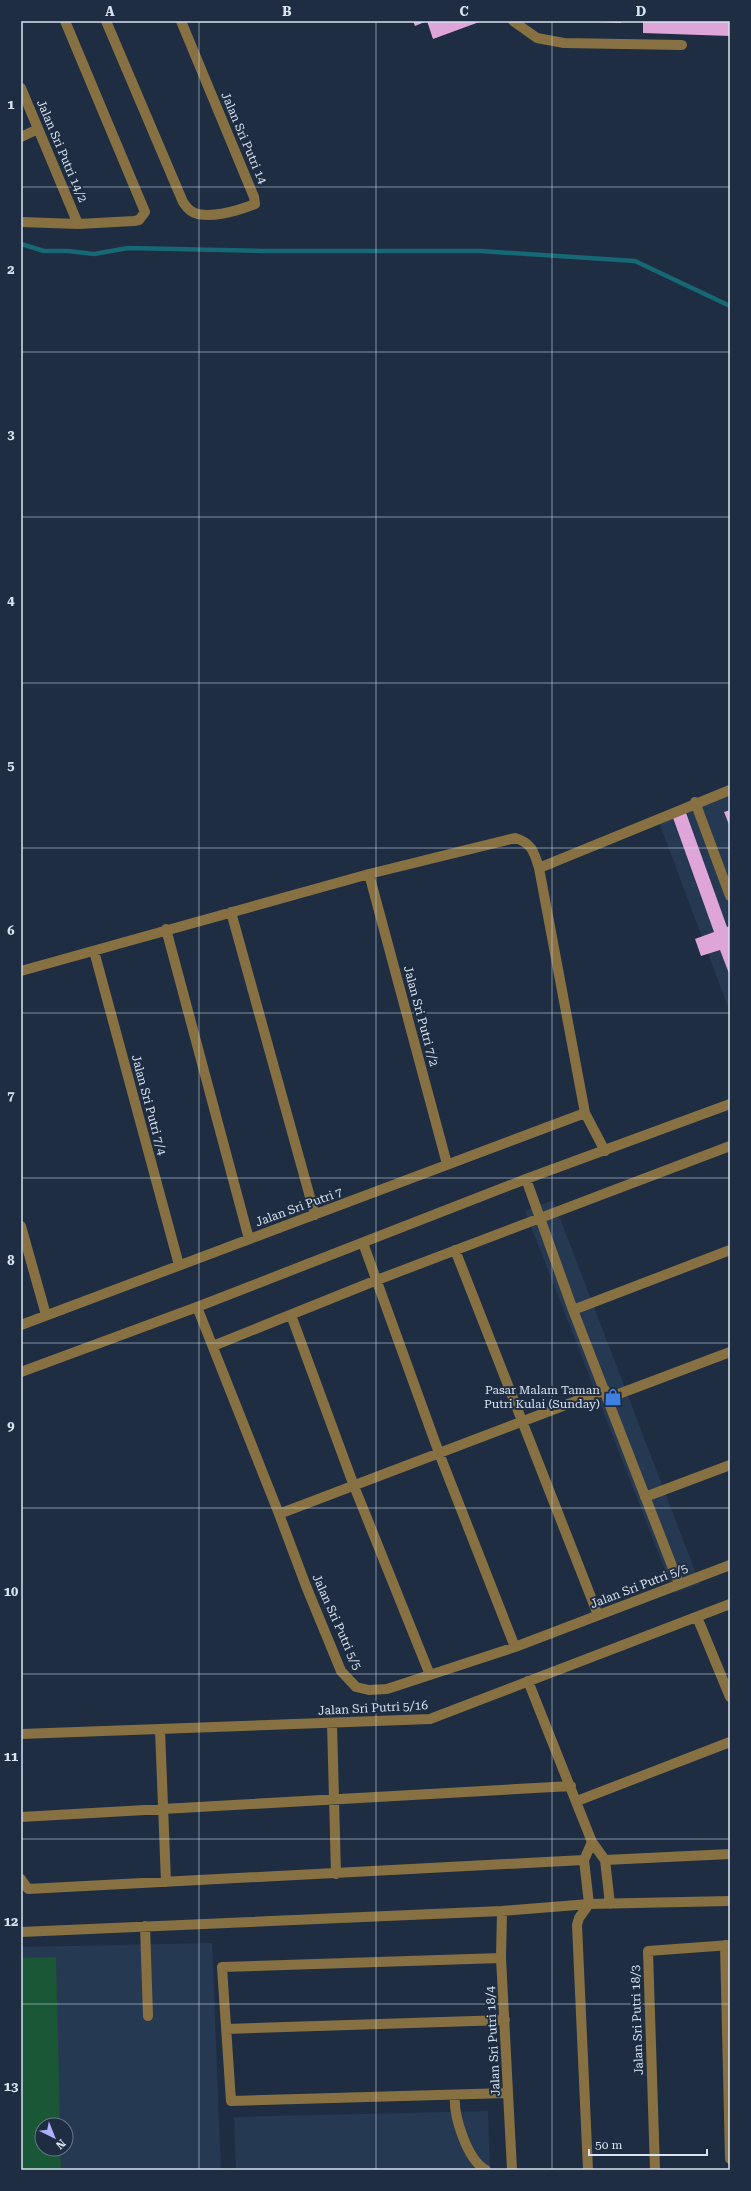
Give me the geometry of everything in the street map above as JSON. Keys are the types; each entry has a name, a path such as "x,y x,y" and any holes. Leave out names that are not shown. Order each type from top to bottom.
{"street":[{"path":"21,222 78,224 139,220 145,212 145,208 65,21"},
{"name":"Jalan Sri Putri 14","path":"106,21 183,202 190,211 205,215 223,213 255,204 254,197 181,21"},
{"path":"513,21 537,38 564,43 682,45"},
{"name":"Jalan Sri Putri 14/2","path":"21,88 78,224"},
{"path":"21,137 38,129"},
{"path":"539,868 696,802 730,790"},
{"path":"696,802 730,896"},
{"path":"21,971 166,929 369,874 515,838 525,841 532,849 539,868 586,1113 605,1151"},
{"name":"Jalan Sri Putri 7/2","path":"369,874 447,1164"},
{"path":"231,912 315,1216"},
{"path":"166,929 249,1239"},
{"name":"Jalan Sri Putri 7/4","path":"94,951 179,1266"},
{"path":"21,1372 197,1307 526,1179 730,1104"},
{"name":"Jalan Sri Putri 7","path":"21,1325 249,1239 315,1216 447,1164 586,1113"},
{"path":"213,1346 377,1280 730,1146"},
{"path":"526,1179 573,1310 679,1584"},
{"path":"21,1226 46,1315"},
{"path":"363,1243 439,1453 515,1648"},
{"path":"455,1250 598,1615"},
{"path":"573,1310 730,1250"},
{"name":"Jalan Sri Putri 5/5","path":"197,1307 306,1586 342,1671 348,1681 356,1688 369,1690 387,1689 515,1648 730,1565"},
{"path":"291,1315 354,1486 430,1675"},
{"path":"279,1514 523,1421 730,1352"},
{"path":"645,1498 730,1465"},
{"name":"Jalan Sri Putri 5/16","path":"21,1734 430,1719 730,1604"},
{"path":"696,1617 730,1697"},
{"path":"528,1681 578,1801 592,1842 605,1860 610,1904"},
{"path":"332,1723 336,1874"},
{"path":"160,1730 166,1882"},
{"path":"578,1801 730,1742"},
{"path":"21,1817 571,1786"},
{"path":"588,2170 577,1925 583,1911 589,1904 584,1860 592,1842"},
{"path":"605,1860 730,1854"},
{"path":"21,1880 25,1889 584,1860"},
{"path":"21,1932 502,1911 589,1904 730,1901"},
{"name":"Jalan Sri Putri 18/4","path":"502,1911 501,1958 512,2170"},
{"path":"145,1926 148,2016"},
{"path":"727,1945 730,2159"},
{"name":"Jalan Sri Putri 18/3","path":"655,2170 648,1951 727,1945"},
{"path":"501,1958 222,1967 231,2101 508,2093"},
{"path":"226,2029 505,2020"},
{"path":"455,2095 455,2108 467,2146 475,2162 486,2170"}],"shaded area":[{"path":"730,794 730,1012 659,822"},
{"name":"Pasar Malam Taman Putri Kulai (Sunday)","path":"553,1200 700,1584 674,1593 525,1211"},
{"path":"212,1943 221,2170 21,2170 21,1947"},
{"path":"488,2111 490,2170 236,2170 234,2117"}],"green space":[{"path":"56,1957 60,2117 34,2117 34,2157 60,2157 61,2170 21,2170 21,1958"}],"building":[{"path":"413,21 427,21 415,26"},
{"path":"427,21 482,21 433,39"},
{"path":"621,21 621,23 599,22"},
{"path":"643,21 730,21 730,36 643,33"},
{"path":"685,810 727,927 730,926 730,976 720,950 701,956 695,939 714,932 672,815"},
{"path":"730,810 730,827 724,812"}],"waterway":[{"path":"21,244 44,251 68,251 94,254 128,248 263,251 480,251 635,261 730,306"}],"place":[{"name":"Pasar Malam Taman Putri Kulai (Sunday)","path":"613,1397"}]}
